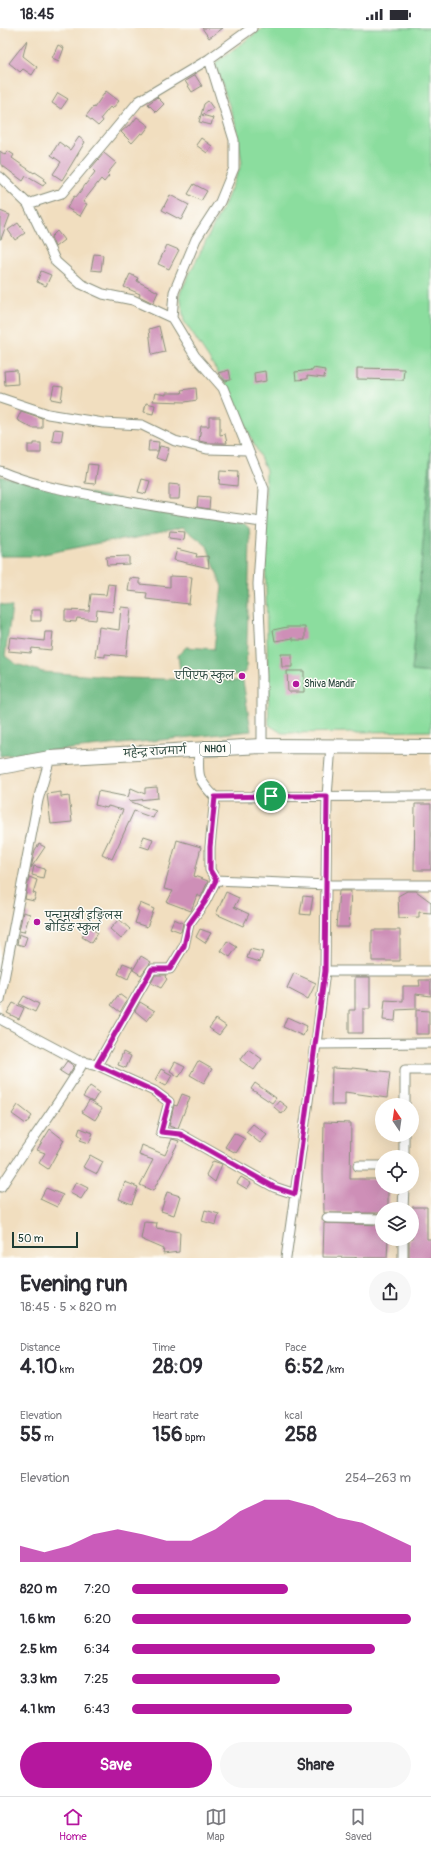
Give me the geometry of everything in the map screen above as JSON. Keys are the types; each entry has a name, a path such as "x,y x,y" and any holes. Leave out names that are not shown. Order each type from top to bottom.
{"highway":[{"name":"महेन्द्र राजमार्ग","path":"0,767 50,758 262,746 431,747"}],"street":[{"path":"28,204 62,194 139,101 209,59 252,28"},
{"path":"172,318 174,292 196,239 220,202 234,168 234,140 209,59"},
{"path":"0,177 28,204 56,262 81,284 103,294 133,300 172,318 195,356 223,388 264,489 258,584 262,746"},
{"path":"0,398 48,414 103,423 142,425 175,441 207,449 248,450"},
{"path":"0,471 16,478 63,490 149,506 262,522"},
{"path":"286,1258 325,971 327,796 331,746"},
{"path":"199,750 198,774 203,785 215,797 431,796"},
{"path":"0,1000 38,800 50,758"},
{"path":"215,797 210,847 210,870 216,880"},
{"path":"216,880 327,885 431,885"},
{"path":"97,1065 152,969 170,969 184,946 189,924 205,902 216,880"},
{"path":"325,971 431,971"},
{"path":"0,1019 32,1038 77,1060 97,1065 154,1091 169,1102 161,1132 180,1134 274,1187 295,1194"},
{"path":"316,1044 431,1043"},
{"path":"1,1188 26,1147 72,1081 84,1061"},
{"path":"405,1098 405,1070 431,1070"},
{"path":"358,1166 375,1166"},
{"path":"327,1218 375,1219"},
{"path":"403,1246 403,1258"}],"green space":[{"path":"263,28 431,28 431,451 412,671 431,673 431,731 282,733 269,725 265,541 266,470 229,389 184,321 180,293 225,203 242,163 237,129 215,63"},
{"path":"431,451 431,673 412,671"},
{"path":"0,476 244,523 249,528 250,541 246,672 236,675 180,671 178,655 186,647 214,649 222,587 207,546 183,527 136,538 99,543 34,556 0,556"},
{"path":"0,604 12,607 5,656 16,664 43,672 123,678 243,681 251,731 0,756"}],"building":[{"path":"202,28 223,28 209,38"},
{"path":"27,40 23,56 37,67 32,75 23,69 20,72 9,63"},
{"path":"58,45 64,48 59,61 52,58"},
{"path":"195,75 202,86 192,92 185,81"},
{"path":"106,91 119,101 112,109 110,107 101,118 103,121 98,126 86,116 93,107 94,108"},
{"path":"58,93 68,99 61,109 52,103"},
{"path":"157,97 164,104 156,112 148,104"},
{"path":"208,101 213,108 202,115 213,118 211,125 199,122 204,104"},
{"path":"137,117 149,126 143,134 141,133 132,143 121,132 129,125 130,126"},
{"path":"79,137 85,142 62,180 53,174 61,162 51,155 59,142 70,150"},
{"path":"201,138 212,146 207,153 196,145"},
{"path":"0,151 5,155 8,151 14,155 12,158 44,178 43,180 46,182 43,186 26,176 23,181 0,164"},
{"path":"104,153 116,163 107,174 109,176 104,182 101,179 83,202 87,204 80,216 67,208 74,196 76,197 95,172 91,168"},
{"path":"194,184 207,191 201,201 188,194"},
{"path":"170,195 189,205 181,220 162,210"},
{"path":"0,211 10,215 1,239 0,239"},
{"path":"18,223 25,233 15,240 8,230"},
{"path":"57,231 64,240 55,247 51,237"},
{"path":"167,245 179,250 169,269 158,264"},
{"path":"94,254 103,255 101,271 91,270"},
{"path":"41,271 51,275 46,286 37,282"},
{"path":"130,274 138,278 137,281 158,292 153,303 139,296 140,294 124,287"},
{"path":"159,326 165,352 152,355 149,329"},
{"path":"313,368 325,370 324,378 307,376 307,379 296,380 295,372 313,370"},
{"path":"357,368 404,369 403,380 357,379"},
{"path":"17,370 18,384 5,385 4,371"},
{"path":"229,370 231,380 225,381 218,373"},
{"path":"265,371 266,381 255,383 254,373"},
{"path":"54,386 63,387 61,401 51,399"},
{"path":"196,388 197,400 185,402 153,401 155,393 166,395 166,393 182,393 181,390"},
{"path":"146,403 155,405 153,414 144,412"},
{"path":"21,411 42,418 42,428 32,428 17,420"},
{"path":"209,417 220,417 220,435 225,434 227,443 208,443 199,441 201,426 209,426"},
{"path":"54,429 63,430 61,442 52,441"},
{"path":"149,441 159,442 158,451 148,451"},
{"path":"34,443 41,443 41,453 28,453 28,445 34,445"},
{"path":"160,446 169,448 165,461 156,458"},
{"path":"88,464 98,465 95,484 85,483"},
{"path":"220,471 238,472 237,486 219,484"},
{"path":"142,479 150,481 146,494 138,492"},
{"path":"169,484 180,485 179,499 169,499"},
{"path":"198,496 210,497 209,509 197,507"},
{"path":"170,531 185,532 184,540 169,538"},
{"path":"177,549 197,554 196,557 208,556 209,568 174,560"},
{"path":"129,556 129,564 107,565 106,557"},
{"path":"170,576 192,577 189,604 146,599 147,593 128,591 130,578 140,579 140,584 170,587"},
{"path":"108,584 116,585 113,612 97,610 96,620 77,618 76,622 65,621 65,610 89,611 91,594 106,595"},
{"path":"121,607 131,608 126,656 105,654 105,657 95,656 99,627 119,630"},
{"path":"31,610 41,610 41,621 31,621"},
{"path":"287,627 305,627 305,640 293,640 293,638 275,641 273,630"},
{"path":"45,632 53,632 51,650 32,648 31,653 8,651 10,637 44,641"},
{"path":"281,654 292,654 292,667 282,667"},
{"name":"Shiva Mandir","path":"287,671 304,671 304,692 288,692"},
{"path":"157,787 158,798 129,801 156,811 153,818 134,811 112,859 102,854 123,810 108,806 107,808 95,805 98,791 128,797 131,788 145,794 145,788"},
{"path":"61,792 61,797 69,796 72,822 51,824 47,794"},
{"path":"415,804 431,804 431,870 414,870"},
{"path":"144,836 153,839 149,849 140,846"},
{"path":"177,840 201,847 194,876 208,881 201,897 197,895 191,911 167,902 173,891 164,889"},
{"path":"39,844 45,847 31,868 35,850"},
{"path":"34,866 45,869 43,878 32,875"},
{"path":"29,877 37,880 33,893 36,894 34,901 25,899"},
{"path":"339,891 351,891 349,927 336,927"},
{"path":"407,891 416,891 431,902 431,913 419,912 419,917 399,918 398,896"},
{"path":"226,892 239,898 234,907 249,914 243,926 216,914"},
{"path":"303,896 313,897 310,915 300,914"},
{"path":"140,903 154,909 147,927 135,923 139,911 137,910"},
{"path":"23,912 30,914 24,932 19,931"},
{"path":"119,919 130,929 121,939 110,929"},
{"path":"174,919 183,923 181,932 170,928"},
{"path":"89,927 98,933 92,943 82,937"},
{"path":"200,929 211,933 205,943 196,937"},
{"path":"372,930 400,930 400,961 372,961"},
{"path":"19,934 27,937 24,946 17,944"},
{"path":"227,941 237,947 230,957 221,951"},
{"path":"250,949 263,952 260,962 247,958"},
{"path":"141,956 151,962 141,975 133,970"},
{"path":"123,963 133,967 128,979 118,974"},
{"path":"294,973 316,983 308,999 287,988"},
{"path":"155,975 166,975 165,977 167,979 161,988 151,983"},
{"path":"355,977 370,977 370,1009 363,1009 363,1033 349,1033 349,1010 355,1010"},
{"path":"419,980 431,980 431,996 416,994 416,1009 396,1010 395,1021 383,1020 385,1000 403,1001 403,986 420,986"},
{"path":"119,994 127,1000 120,1012 111,1005"},
{"path":"24,996 39,1004 35,1012 19,1004"},
{"path":"140,1002 155,1011 147,1021 135,1011"},
{"path":"13,1003 24,1008 19,1019 7,1013"},
{"path":"416,1010 429,1011 429,1034 416,1034"},
{"path":"287,1017 307,1026 303,1036 283,1027"},
{"path":"216,1019 226,1026 219,1035 209,1028"},
{"path":"248,1049 262,1059 254,1070 240,1060"},
{"path":"123,1052 131,1056 126,1068 118,1065"},
{"path":"67,1061 74,1066 68,1076 60,1071"},
{"path":"198,1061 212,1069 204,1083 190,1075"},
{"path":"175,1062 185,1067 179,1077 170,1071"},
{"path":"332,1068 352,1068 390,1072 387,1098 345,1092 345,1105 331,1105"},
{"path":"161,1069 172,1075 166,1086 155,1080"},
{"path":"255,1083 276,1098 272,1103 251,1089"},
{"path":"90,1086 99,1092 93,1102 83,1097"},
{"path":"182,1094 190,1097 178,1128 169,1126 174,1105 177,1106"},
{"path":"89,1101 102,1109 95,1120 82,1112"},
{"path":"279,1101 287,1107 282,1114 274,1107"},
{"path":"18,1105 32,1116 26,1124 12,1114"},
{"path":"324,1122 351,1123 350,1179 375,1179 375,1194 388,1194 388,1202 375,1202 375,1213 324,1213"},
{"path":"253,1124 267,1135 260,1143 246,1132"},
{"path":"80,1128 93,1133 89,1143 80,1140 82,1137 78,1134"},
{"path":"50,1129 64,1140 48,1169 39,1163 45,1153 37,1150"},
{"path":"234,1133 245,1139 236,1153 225,1147"},
{"path":"172,1139 179,1141 153,1191 140,1185 153,1160 139,1155 142,1145 165,1155"},
{"path":"90,1155 103,1162 97,1174 83,1167"},
{"path":"213,1161 222,1164 215,1182 206,1175"},
{"path":"241,1177 251,1183 247,1189 237,1183"},
{"path":"76,1182 88,1188 81,1199 70,1193"},
{"path":"125,1182 138,1187 132,1204 119,1199"},
{"path":"46,1188 63,1195 57,1207 40,1199"},
{"path":"167,1192 180,1196 174,1215 161,1211"},
{"path":"419,1207 427,1207 427,1239 431,1239 431,1258 409,1258 409,1246 419,1246"},
{"path":"205,1210 219,1214 216,1225 202,1221"},
{"path":"144,1222 157,1223 156,1228 180,1232 179,1252 163,1254 164,1249 141,1239"},
{"path":"324,1223 375,1225 375,1246 388,1246 387,1258 323,1257"}],"place":[{"name":"एपिएफ स्कुल","path":"242,676"},
{"name":"Shiva Mandir","path":"296,684"},
{"name":"पन्चमुखी इङ्लिस बोर्डिङ स्कुल","path":"37,922"}],"route":[{"path":"271,796 327,796 325,971 295,1194 291,1194 274,1187 180,1134 161,1132 169,1102 154,1091 97,1065 145,984 152,969 170,969 184,946 189,924 205,902 216,880 210,870 210,847 215,797 271,796"}]}
